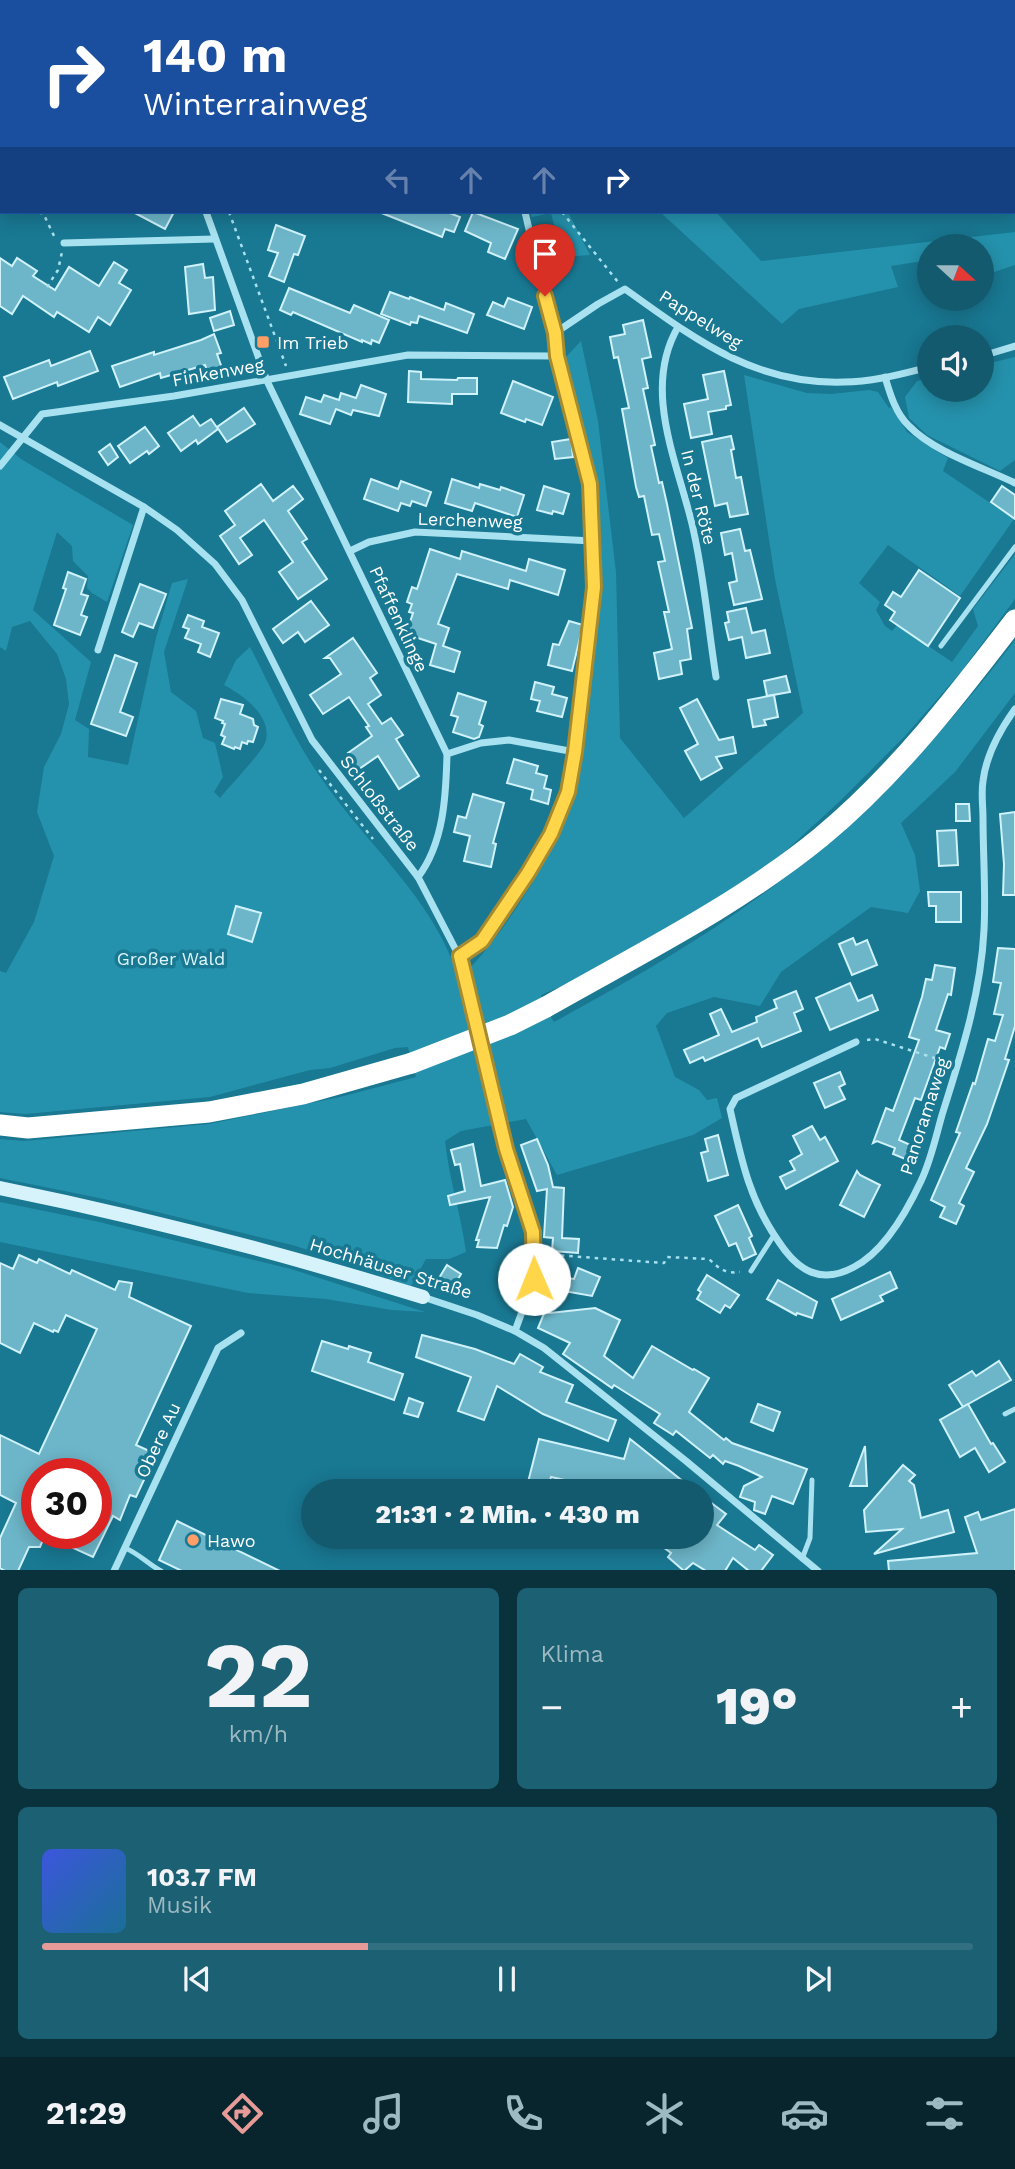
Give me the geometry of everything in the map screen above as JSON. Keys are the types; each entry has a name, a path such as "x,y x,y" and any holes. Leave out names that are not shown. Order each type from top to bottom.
{"highway":[{"path":"0,1125 27,1128 209,1112 303,1094 412,1063 498,1030 546,1007 726,904 821,836 871,792 944,712 1015,620"}],"street":[{"path":"207,214 267,381"},
{"path":"460,956 482,941 528,873 551,834 568,792 594,587 590,484 557,356 555,333 525,214"},
{"path":"64,243 214,239"},
{"path":"555,333 625,289"},
{"name":"Pappelweg","path":"625,289 718,353 757,369 798,381 845,383 917,370"},
{"name":"In der Röte","path":"678,327 664,357 664,413 670,451 692,525 716,677"},
{"path":"994,352 1015,346"},
{"name":"Finkenweg","path":"20,439 42,414 267,381 408,355 557,356"},
{"path":"885,377 891,397 908,426 937,447 1015,483"},
{"name":"Pfaffenklinge","path":"267,381 447,754 446,785 436,844 427,865 418,877"},
{"name":"Schloßstraße","path":"0,425 20,439 144,507 177,530 215,564 242,600 312,740 418,877 460,956 506,1149 533,1232 534,1279 515,1331"},
{"path":"0,466 20,439"},
{"path":"98,650 144,507"},
{"name":"Lerchenweg","path":"350,551 369,542 415,532 593,541"},
{"name":"Panoramaweg","path":"856,1042 736,1098 730,1109 747,1182 762,1217 803,1270 818,1274 838,1275 857,1266 879,1247 905,1212 923,1178 973,1010 982,953 983,781 990,754 1015,709"},
{"path":"447,754 481,743 509,740 575,752"},
{"name":"Hochhäuser Straße","path":"0,1188 103,1209 313,1263 423,1297 515,1331 544,1348 818,1570"},
{"name":"Obere Au","path":"114,1570 218,1348 241,1333"}],"lane":[{"path":"941,646 1015,547"},
{"path":"751,1271 774,1235"},
{"path":"1005,1414 1015,1409"},
{"path":"802,1559 810,1538 811,1479"},
{"path":"125,1548 161,1570"}],"path":[{"path":"230,214 289,375"},
{"path":"564,214 625,289"},
{"path":"318,769 374,841"},
{"path":"856,1042 875,1039 957,1065"},
{"path":"534,1259 554,1255 664,1264 667,1257 709,1259 718,1269 731,1273 751,1271"}],"green space":[{"path":"551,214 569,214 590,255 562,257"},
{"path":"662,214 718,214 761,261 917,243 917,262 891,266 898,287 799,309 782,324"},
{"path":"1015,232 1015,265 994,272 994,234"},
{"name":"Großer Wald","path":"581,341 598,421 616,572 620,738 684,818 803,713 775,579 744,375 807,393 831,394 869,390 878,392 907,432 948,458 943,471 1014,519 960,596 888,545 859,583 880,602 876,610 885,626 892,631 897,625 952,662 978,626 973,609 1015,554 1015,599 961,672 905,736 778,858 711,905 608,966 541,995 552,1019 554,1022 584,1006 700,937 756,899 815,853 847,826 907,767 963,705 1015,640 1015,693 955,772 901,823 915,855 920,891 908,913 871,907 781,972 760,1006 714,997 667,1013 656,1026 675,1077 699,1090 707,1100 717,1098 722,1118 693,1135 557,1175 526,1119 461,1131 445,1141 466,1252 449,1259 426,1259 411,1286 296,1246 104,1199 0,1178 0,1139 24,1141 209,1124 340,1097 416,1077 408,1047 395,1048 330,1068 310,1070 210,1097 25,1114 0,1112 0,971 6,973 34,922 54,856 37,812 44,767 61,734 69,704 66,679 57,654 30,621 12,627 6,651 0,647 0,442 21,459 133,525 107,602 87,588 88,576 73,561 72,546 57,532 33,610 91,662 75,720 89,729 88,757 128,765 156,638 172,583 188,579 164,652 171,692 196,711 203,738 215,743 223,777 214,792 220,798 265,743 267,733 261,716 248,701 224,685 236,660 250,647 311,762 339,803 416,898 448,950 459,979 492,942 541,869 565,819 580,775 600,567 595,486 566,357"},
{"path":"1015,357 1015,460 1000,471 927,435 909,418 905,397 917,381 917,402 994,402 994,362"},
{"path":"0,1202 99,1222 291,1269 425,1312 392,1310 326,1299 248,1293 0,1242"}],"building":[{"path":"137,214 173,214 165,229"},
{"path":"384,214 452,214 460,217 454,232 445,229 442,237"},
{"path":"472,214 518,229 505,259 488,252 491,243 465,231"},
{"path":"276,225 305,236 298,255 294,254 284,282 269,276 278,253 268,250"},
{"path":"0,258 12,266 17,258 37,271 33,276 55,290 69,267 99,286 114,262 127,270 119,283 131,290 110,325 98,317 89,332 57,312 54,317 23,296 12,314 0,306"},
{"path":"203,264 205,278 213,277 215,310 189,314 185,267"},
{"path":"289,288 350,313 354,305 389,320 379,343 372,340 371,344 362,342 293,312 291,315 280,310"},
{"path":"390,292 444,310 446,303 474,314 467,333 419,316 417,323 411,322 410,325 381,314"},
{"path":"508,298 532,307 524,329 487,315 493,302 504,307"},
{"path":"230,311 234,325 214,331 210,318"},
{"path":"643,320 651,357 642,359 648,388 643,389 655,445 651,446 659,483 662,482 667,504 692,628 687,629 691,659 680,661 682,674 659,679 654,653 672,649 664,612 669,612 658,562 665,561 659,534 652,535 644,496 639,497 636,487 622,409 629,408 618,357 614,358 610,337 625,334 623,325"},
{"path":"214,334 221,353 217,354 224,374 211,379 205,365 161,378 160,373 120,387 112,366"},
{"path":"90,351 98,371 58,386 57,382 13,399 4,377 49,360 51,366"},
{"path":"409,371 421,372 421,379 477,378 477,394 452,394 452,404 408,402"},
{"path":"724,371 731,405 726,406 726,409 708,412 712,434 691,438 684,404 708,399 703,375"},
{"path":"513,381 553,397 542,425 501,413"},
{"path":"361,385 386,394 379,416 353,410 351,415 336,409 330,424 300,414 306,397 321,402 324,395 339,400 341,393 356,398"},
{"path":"244,408 255,424 227,442 217,427"},
{"path":"193,416 200,426 211,419 218,429 198,444 196,440 181,451 168,433"},
{"path":"145,427 159,446 130,463 118,446"},
{"path":"731,436 736,478 741,477 748,514 730,517 727,503 715,506 702,442"},
{"path":"571,439 573,457 555,459 552,442"},
{"path":"110,444 118,457 108,465 99,452"},
{"path":"371,479 398,489 401,481 431,492 426,506 412,501 410,506 401,503 398,511 364,499"},
{"path":"452,479 479,488 480,484 500,490 501,487 524,495 517,517 475,503 472,511 445,503"},
{"path":"261,484 273,501 293,486 303,499 288,511 307,539 302,542 327,579 298,599 279,572 293,562 264,520 240,538 252,555 239,564 220,536 235,525 225,511"},
{"path":"544,486 569,494 563,514 537,510"},
{"path":"1002,486 1015,495 1015,519 991,502"},
{"path":"740,529 745,551 750,550 762,599 734,605 729,583 737,581 732,553 725,555 721,533"},
{"path":"430,549 460,559 462,551 526,571 529,559 565,570 558,595 510,580 508,589 457,574 438,624 449,628 443,646 460,652 454,672 430,665 436,644 406,634 413,613 409,612 412,604 407,602 412,587 417,589"},
{"path":"919,570 960,598 928,646 890,620 895,612 885,605 893,592 901,597"},
{"path":"68,572 86,579 81,594 88,596 81,615 87,617 80,635 54,625 66,589 63,588"},
{"path":"140,584 166,594 153,628 139,623 133,637 122,632"},
{"path":"311,601 329,625 305,642 298,632 283,643 273,629"},
{"path":"746,608 752,633 765,630 770,653 746,658 742,637 729,640 725,623 729,622 727,612"},
{"path":"188,615 204,621 202,627 219,633 210,657 198,652 201,644 185,638 189,629 183,627"},
{"path":"569,621 583,625 572,671 548,665 553,644 559,645"},
{"path":"353,638 377,673 370,678 381,695 368,704 382,724 391,718 403,735 396,739 419,776 399,789 378,756 359,769 348,753 372,736 366,727 369,726 349,697 323,714 310,695 341,674 330,658 325,658"},
{"path":"115,655 137,663 120,712 133,717 126,736 91,724"},
{"path":"786,676 790,692 767,696 764,681"},
{"path":"535,682 554,687 552,694 567,698 562,717 537,711 540,701 531,699"},
{"path":"458,693 486,702 479,724 483,726 479,737 474,739 453,732 458,717 451,715"},
{"path":"774,695 778,717 764,720 766,725 753,727 748,700"},
{"path":"221,699 243,705 240,714 253,719 254,725 258,727 253,742 242,742 240,749 222,744 225,737 221,735 225,724 215,718"},
{"path":"697,699 719,740 733,737 736,753 716,757 722,768 701,780 685,751 698,744 680,708"},
{"path":"514,759 538,766 536,773 547,776 544,788 551,790 548,804 531,799 533,790 507,783"},
{"path":"473,794 504,803 493,843 496,844 491,867 464,861 470,836 454,832 458,816 466,818"},
{"path":"956,804 969,804 970,821 956,821"},
{"path":"1015,812 1015,895 1003,895 1004,864 1000,814"},
{"path":"956,830 958,865 939,866 937,831"},
{"path":"928,892 961,892 961,922 936,922 936,906 929,906"},
{"path":"236,906 261,913 252,942 228,934"},
{"path":"853,938 856,945 867,940 877,965 852,975 839,944"},
{"path":"998,948 1015,949 1015,1026 1005,1059 1009,1060 987,1124 966,1168 974,1172 959,1203 964,1206 956,1224 940,1217 945,1207 931,1200 960,1133 956,1132 973,1083 975,1084 988,1039 995,1041 1003,1015 994,1014 1001,983 993,982"},
{"path":"935,965 955,968 951,995 948,994 936,1030 950,1034 945,1049 940,1047 921,1100 915,1098 899,1140 915,1147 910,1161 893,1154 895,1148 877,1141 873,1143 886,1108 893,1111 919,1040 909,1037 926,979 932,980"},
{"path":"850,983 858,1001 872,995 878,1010 830,1030 816,998"},
{"path":"796,991 803,1009 794,1013 801,1031 762,1047 758,1038 705,1061 703,1057 690,1063 684,1050 719,1035 710,1014 721,1009 732,1032 757,1022 756,1017 777,1008 774,1000"},
{"path":"840,1072 845,1084 839,1087 845,1099 825,1108 814,1083"},
{"path":"812,1126 820,1140 825,1137 838,1161 786,1189 780,1177 795,1170 790,1161 802,1154 793,1136"},
{"path":"718,1135 728,1175 708,1181 701,1153 708,1151 705,1139"},
{"path":"537,1139 548,1165 553,1187 564,1188 562,1238 579,1239 578,1253 552,1251 553,1238 544,1237 547,1189 537,1191 521,1145"},
{"path":"473,1144 481,1186 505,1180 513,1207 497,1248 477,1247 479,1240 476,1240 490,1197 450,1205 448,1196 465,1191 460,1164 455,1165 451,1150"},
{"path":"857,1171 880,1185 864,1217 840,1205"},
{"path":"738,1205 752,1236 749,1238 756,1254 743,1260 736,1243 729,1246 715,1216"},
{"path":"19,1255 37,1263 39,1259 70,1274 72,1270 115,1290 119,1281 132,1283 129,1297 191,1326 136,1445 156,1454 136,1497 130,1495 120,1520 113,1516 112,1518 112,1458 21,1458 21,1549 28,1549 18,1570 0,1568 0,1538 16,1503 0,1495 0,1435 39,1454 97,1329 66,1315 58,1332 34,1323 20,1353 0,1343 0,1263 13,1269"},
{"path":"447,1265 461,1274 454,1286 439,1278"},
{"path":"578,1268 600,1277 592,1296 541,1287 543,1275 574,1279"},
{"path":"890,1272 897,1288 880,1296 883,1301 841,1320 832,1299"},
{"path":"707,1275 739,1295 730,1308 725,1305 720,1313 697,1299 701,1292 698,1290"},
{"path":"778,1280 817,1302 812,1318 797,1313 796,1315 767,1299"},
{"path":"595,1308 620,1320 604,1356 633,1378 652,1346 694,1369 709,1378 689,1412 724,1440 726,1438 732,1443 807,1469 793,1504 772,1496 765,1514 754,1510 755,1502 740,1497 744,1486 762,1477 725,1461 723,1464 713,1455 710,1458 676,1431 673,1435 654,1423 660,1414 614,1385 612,1388 563,1354 570,1343 538,1328 545,1311 550,1313"},
{"path":"422,1335 475,1349 514,1364 520,1354 543,1367 540,1372 573,1385 566,1402 616,1420 608,1441 543,1414 497,1386 484,1420 458,1411 471,1377 416,1357"},
{"path":"322,1341 371,1353 368,1362 403,1374 394,1400 312,1371"},
{"path":"999,1361 1011,1380 963,1407 949,1385 972,1371 976,1376"},
{"path":"409,1398 423,1403 418,1417 404,1413"},
{"path":"758,1404 780,1412 773,1431 751,1422"},
{"path":"968,1404 991,1444 993,1443 1005,1462 989,1472 975,1448 960,1457 940,1420"},
{"path":"539,1439 624,1459 630,1439 680,1479 551,1477 529,1479"},
{"path":"865,1446 867,1486 850,1486"},
{"path":"903,1465 915,1475 909,1481 914,1485 921,1518 948,1510 954,1532 874,1554 902,1529 866,1532 864,1510"},
{"path":"714,1505 726,1514 717,1525 755,1550 759,1545 773,1555 762,1570 748,1570 733,1558 726,1570 704,1570 693,1563 683,1570 668,1557 671,1553 666,1549 714,1549"},
{"path":"1015,1509 1015,1570 889,1570 888,1561 977,1553 965,1517 978,1512 981,1520"},
{"name":"Hawo","path":"177,1521 278,1570 180,1570 159,1560"},
{"path":"76,1549 97,1549 93,1557"}],"place":[{"name":"Im Trieb","path":"263,342"},
{"name":"Hawo","path":"193,1540"}],"route":[{"path":"534,1279 533,1232 506,1149 460,956 482,941 551,834 568,792 575,752 594,587 590,484 557,356 555,333 545,296"}]}
